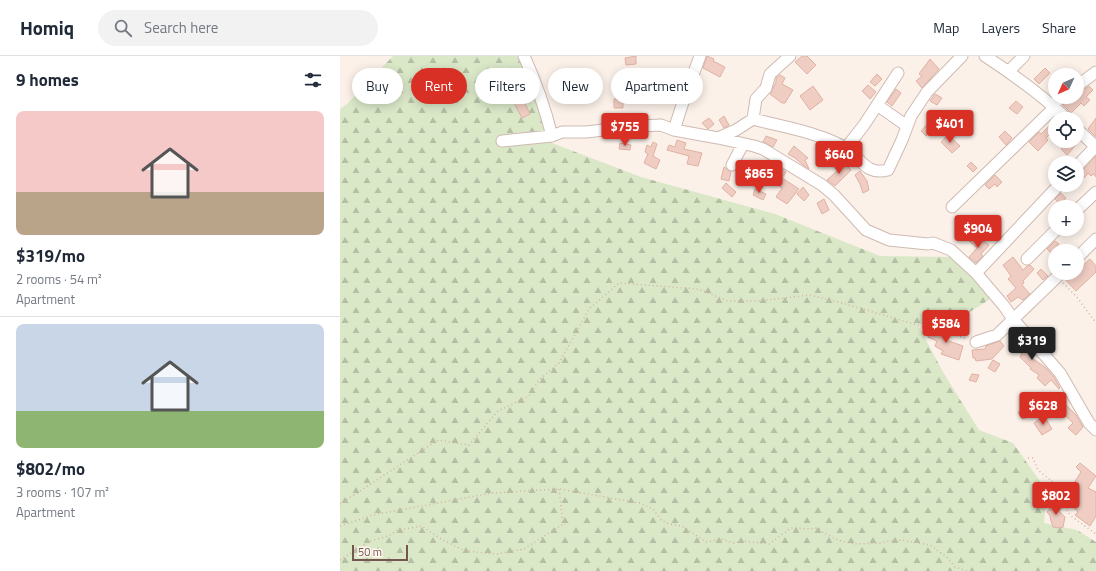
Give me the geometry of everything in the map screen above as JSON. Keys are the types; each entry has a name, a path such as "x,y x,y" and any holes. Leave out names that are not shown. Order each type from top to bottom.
{"street":[{"path":"524,56 531,70 546,111 552,136"},
{"path":"674,130 682,102 700,56"},
{"path":"753,119 756,99 766,88 770,74 781,62 790,56"},
{"path":"718,138 736,130 753,119 823,136 846,148 867,168 880,172 888,170 911,116 927,92 962,56"},
{"path":"985,56 1009,71 1059,112"},
{"path":"1009,71 1024,56"},
{"path":"1084,81 1096,72"},
{"path":"846,148 864,125 898,73"},
{"path":"877,105 908,126"},
{"path":"952,207 1053,106"},
{"path":"502,141 552,136 562,132 586,132 662,125 674,130 754,146 763,150 822,185 834,195 866,230 889,240 928,244 933,243 951,250 976,273 1013,319 1060,373 1088,423 1096,430"},
{"path":"1084,136 1096,147 1084,159"},
{"path":"732,164 743,144"},
{"path":"976,273 1052,192"},
{"path":"1084,203 1096,192"},
{"path":"1027,259 1050,236"},
{"path":"1084,251 1096,239"},
{"path":"976,342 997,335 1054,280"}],"path":[{"path":"1063,280 1096,323"},
{"path":"340,504 438,440 469,445 498,411 528,396 538,380 559,364 589,310 619,283 698,289 728,301 758,301 810,294 938,331 949,332 976,342"},
{"path":"1028,458 1033,458 1038,470 1060,488 1057,496 1071,516 1096,534"},
{"path":"340,526 373,515 492,493 559,490 640,503 653,509 661,520 670,524 682,526 706,542 721,539 734,543 743,541 769,544 791,528 818,528 824,533 854,544 881,543 902,540 930,545 948,558 955,567 967,571"},
{"path":"340,560 370,541 388,536 398,530 422,526 440,539 465,551 496,554 524,549 563,524 559,490"}],"green space":[{"path":"393,56 520,56 524,68 475,68 475,104 538,104 552,143 641,177 775,214 880,256 953,257 995,296 962,317 918,325 943,372 979,430 1013,443 1047,491 1044,523 1077,530 1096,542 1096,571 340,571 340,109 352,99 352,104 403,104 403,68 382,68"}],"building":[{"path":"636,56 636,64 626,65 625,58"},
{"path":"707,56 725,67 720,77 703,68"},
{"path":"802,56 807,56 816,65 807,74 795,62"},
{"path":"930,59 939,69 922,88 916,81 922,76 919,74"},
{"path":"1045,68 1048,71 1048,75 1039,84 1034,79"},
{"path":"877,74 882,79 875,86 870,82"},
{"path":"780,75 785,78 782,84 793,90 785,103 782,103 770,94 776,82 776,78"},
{"path":"868,85 876,92 870,99 862,91"},
{"path":"813,86 823,100 810,110 800,96"},
{"path":"1089,86 1093,90 1086,97 1090,100 1084,106 1082,104 1084,104 1084,90"},
{"path":"896,89 901,93 892,106 887,102"},
{"path":"935,94 942,98 937,105 930,101"},
{"path":"1016,101 1023,107 1017,114 1009,108"},
{"path":"515,104 525,104 530,114 522,118"},
{"path":"614,104 623,104 623,108 614,108"},
{"path":"1080,104 1072,112 1070,112 1063,105"},
{"path":"724,116 729,125 724,128 719,120"},
{"path":"709,118 714,124 708,129 702,123"},
{"path":"1096,118 1096,137 1088,129"},
{"path":"931,120 936,125 926,136 921,131"},
{"path":"1048,127 1048,136 1046,138 1048,140 1038,151 1029,142 1039,132 1041,134"},
{"path":"1005,131 1012,138 1006,145 999,137"},
{"path":"948,135 960,146 952,153 941,142"},
{"path":"766,136 777,140 773,147 763,142"},
{"path":"677,140 686,143 684,149 702,153 698,166 687,164 689,156 667,150 669,145 675,147"},
{"path":"653,142 657,144 653,156 660,160 656,169 644,163 648,154 645,152 647,145 651,147"},
{"path":"620,143 631,145 630,150 619,149"},
{"path":"794,146 808,158 805,160 809,169 788,154"},
{"path":"826,147 835,153 830,161 821,154"},
{"path":"1062,148 1073,148 1067,155 1061,149"},
{"path":"1096,156 1096,177 1093,174 1091,176 1088,173 1084,178 1084,169"},
{"path":"971,162 977,168 973,172 967,166"},
{"path":"845,164 851,170 835,186 827,180"},
{"path":"775,165 786,172 782,178 799,189 787,204 776,197 782,188 766,178"},
{"path":"724,167 731,172 729,181 721,179"},
{"path":"755,170 763,175 758,183 750,179"},
{"path":"860,171 867,181 869,190 863,193 855,175"},
{"path":"995,175 1002,182 997,187 995,184 989,189 985,185"},
{"path":"726,183 736,192 732,197 722,188"},
{"path":"803,187 809,195 804,201 797,194"},
{"path":"755,189 766,194 763,200 753,195"},
{"path":"1061,193 1066,198 1064,200 1055,199"},
{"path":"824,199 829,210 822,214 817,203"},
{"path":"973,235 982,243 984,241 989,245 981,254 983,256 976,263 969,257 977,248 968,240"},
{"path":"1055,241 1059,244 1052,244"},
{"path":"1013,257 1023,270 1030,265 1034,269 1023,281 1024,283 1022,285 1030,294 1023,300 1018,297 1011,302 1007,296 1016,288 1008,279 1011,276 1003,265"},
{"path":"1090,259 1096,266 1096,272 1076,291 1066,280 1084,280 1084,265"},
{"path":"1041,269 1048,276 1043,280 1037,273"},
{"path":"939,319 942,321 937,334 947,337 946,340 963,346 959,360 941,354 943,351 935,346 937,341 928,337"},
{"path":"1013,330 1034,356 1032,358 1046,368 1054,377 1060,388 1059,389 1051,380 1045,386 1037,378 1039,375 1030,369 1031,368 1020,357 1022,354 1009,343 1012,338 1008,334"},
{"path":"1000,341 1004,346 992,359 976,361 975,358 973,358 972,350 985,349 986,346"},
{"path":"993,360 1000,364 995,372 988,368"},
{"path":"972,374 979,375 976,382 969,380"},
{"path":"1066,405 1076,415 1083,427 1076,435 1068,428 1073,423 1060,411"},
{"path":"1024,409 1028,417 1022,419 1018,412"},
{"path":"1044,416 1052,429 1042,435 1034,423"},
{"path":"1080,463 1096,476 1088,488 1096,492 1096,516 1090,526 1075,515 1078,512 1067,501 1078,490 1072,486 1081,472 1076,467"},
{"path":"1055,502 1062,507 1059,511 1065,517 1063,527 1059,528 1053,527 1050,516 1047,512"}]}
